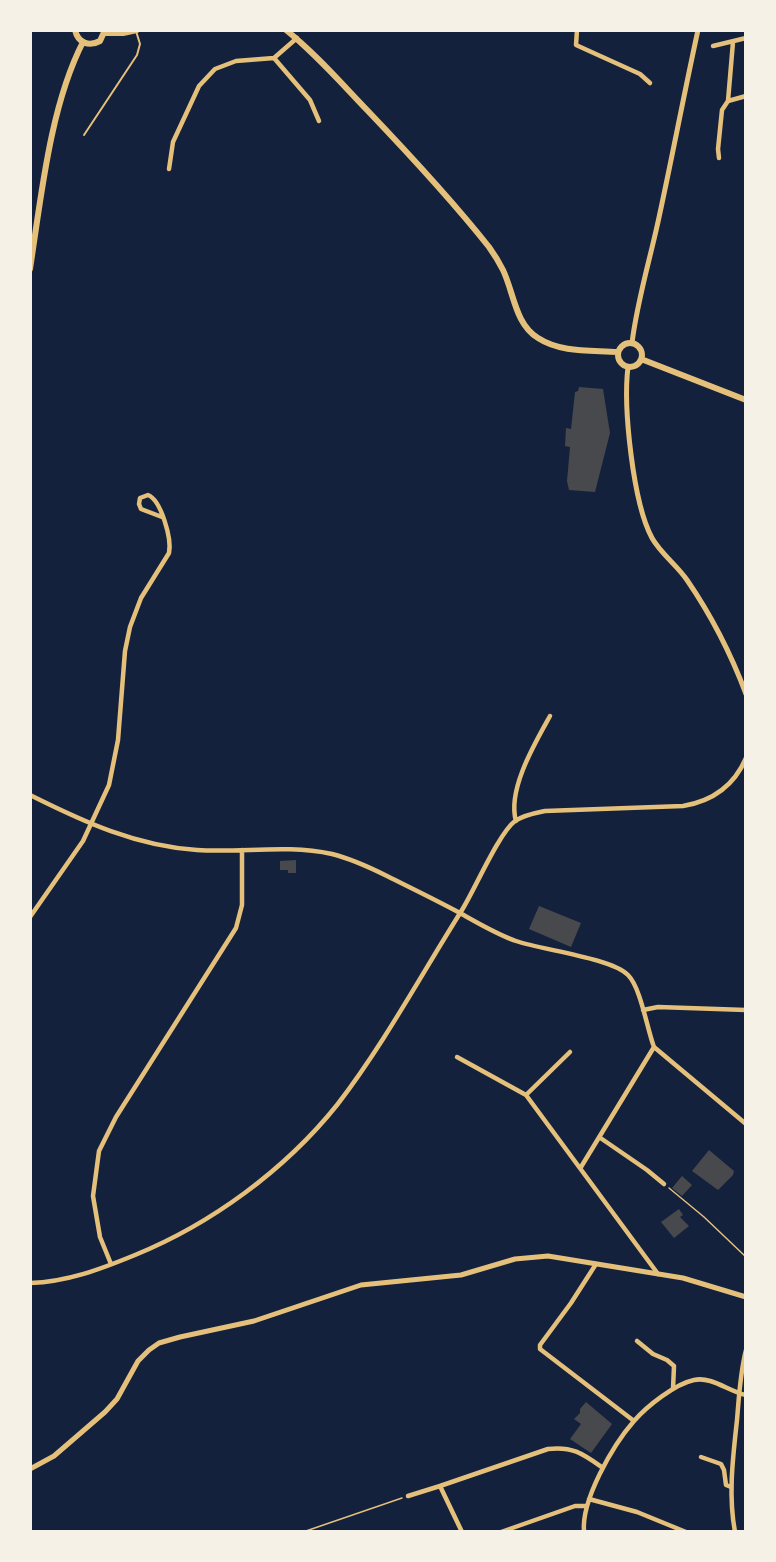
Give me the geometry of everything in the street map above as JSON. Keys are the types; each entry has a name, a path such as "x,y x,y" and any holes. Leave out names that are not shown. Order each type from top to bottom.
{"main road":[{"path":"75,30 76,35 83,42 96,43 105,32 123,33 136,30"},
{"path":"286,30 316,56 403,148 490,249 503,270 517,311 536,338 550,345 570,350 618,352"},
{"path":"30,269 50,148 65,85 83,42"},
{"path":"632,343 641,350 641,358 637,365 628,367 620,363 618,352 624,344 632,343"},
{"path":"641,358 746,400"}],"street":[{"path":"577,30 576,45 640,75 650,83"},
{"path":"632,343 638,303 659,220 698,30"},
{"path":"169,169 173,142 199,86 215,69 236,61 274,58 297,38"},
{"path":"713,46 746,38"},
{"path":"719,158 722,110 728,101 733,42"},
{"path":"274,58 310,100 320,121"},
{"path":"728,101 746,96"},
{"path":"628,367 626,391 636,483 650,535 684,576 705,610 725,646 746,694"},
{"path":"30,917 83,841 109,785 114,763 125,651 130,627 141,598 168,553 170,545 169,534 157,503 152,496 144,495 140,498 141,509 162,517"},
{"path":"516,821 513,811 525,761 550,716"},
{"path":"30,1282 78,1276 156,1246 199,1224 248,1191 289,1156 336,1106 369,1060 460,913 506,830 516,821 527,815 545,811 696,804 729,786 738,775 746,758"},
{"path":"30,795 122,837 155,844 196,850 264,848 311,850 354,860 518,942 620,969 636,985 654,1047 746,1124"},
{"path":"111,1264 100,1237 93,1196 99,1151 116,1118 236,928 243,904 242,850"},
{"path":"643,1010 658,1007 746,1010"},
{"path":"581,1167 654,1047"},
{"path":"526,1095 570,1052"},
{"path":"457,1057 526,1095 658,1274"},
{"path":"599,1137 664,1184"},
{"path":"30,1469 54,1456 86,1430 117,1398 143,1355 169,1339 240,1324 346,1289 379,1282 461,1275 515,1259 548,1256 683,1278 746,1297"},
{"path":"596,1264 540,1345 540,1349 634,1421"},
{"path":"637,1341 652,1354 667,1360 674,1366 673,1389"},
{"path":"735,1532 731,1487 739,1394 746,1350"},
{"path":"584,1532 586,1506 603,1468 634,1421 673,1389 696,1379 708,1380 746,1395"},
{"path":"408,1496 548,1449 561,1447 571,1448 603,1468"},
{"path":"701,1457 721,1464 726,1485 731,1487"},
{"path":"440,1486 462,1532"},
{"path":"589,1500 637,1512 686,1532"},
{"path":"501,1532 575,1506 586,1506"}],"lane":[{"path":"84,135 137,55 140,44 136,30"}],"path":[{"path":"664,1184 704,1217 746,1257"},
{"path":"303,1532 408,1496"}],"building":[{"path":"579,387 603,389 610,433 595,492 569,490 567,481 570,447 565,446 566,428 571,429 575,392"},
{"path":"296,860 296,873 280,870 280,861"},
{"path":"539,906 581,923 571,947 529,929"},
{"path":"709,1150 734,1171 733,1175 718,1190 692,1171"},
{"path":"682,1176 692,1185 682,1196 672,1188"},
{"path":"679,1209 683,1215 680,1217 689,1226 674,1238 661,1222"},
{"path":"586,1402 612,1424 591,1453 570,1439 581,1424 574,1419"}]}
